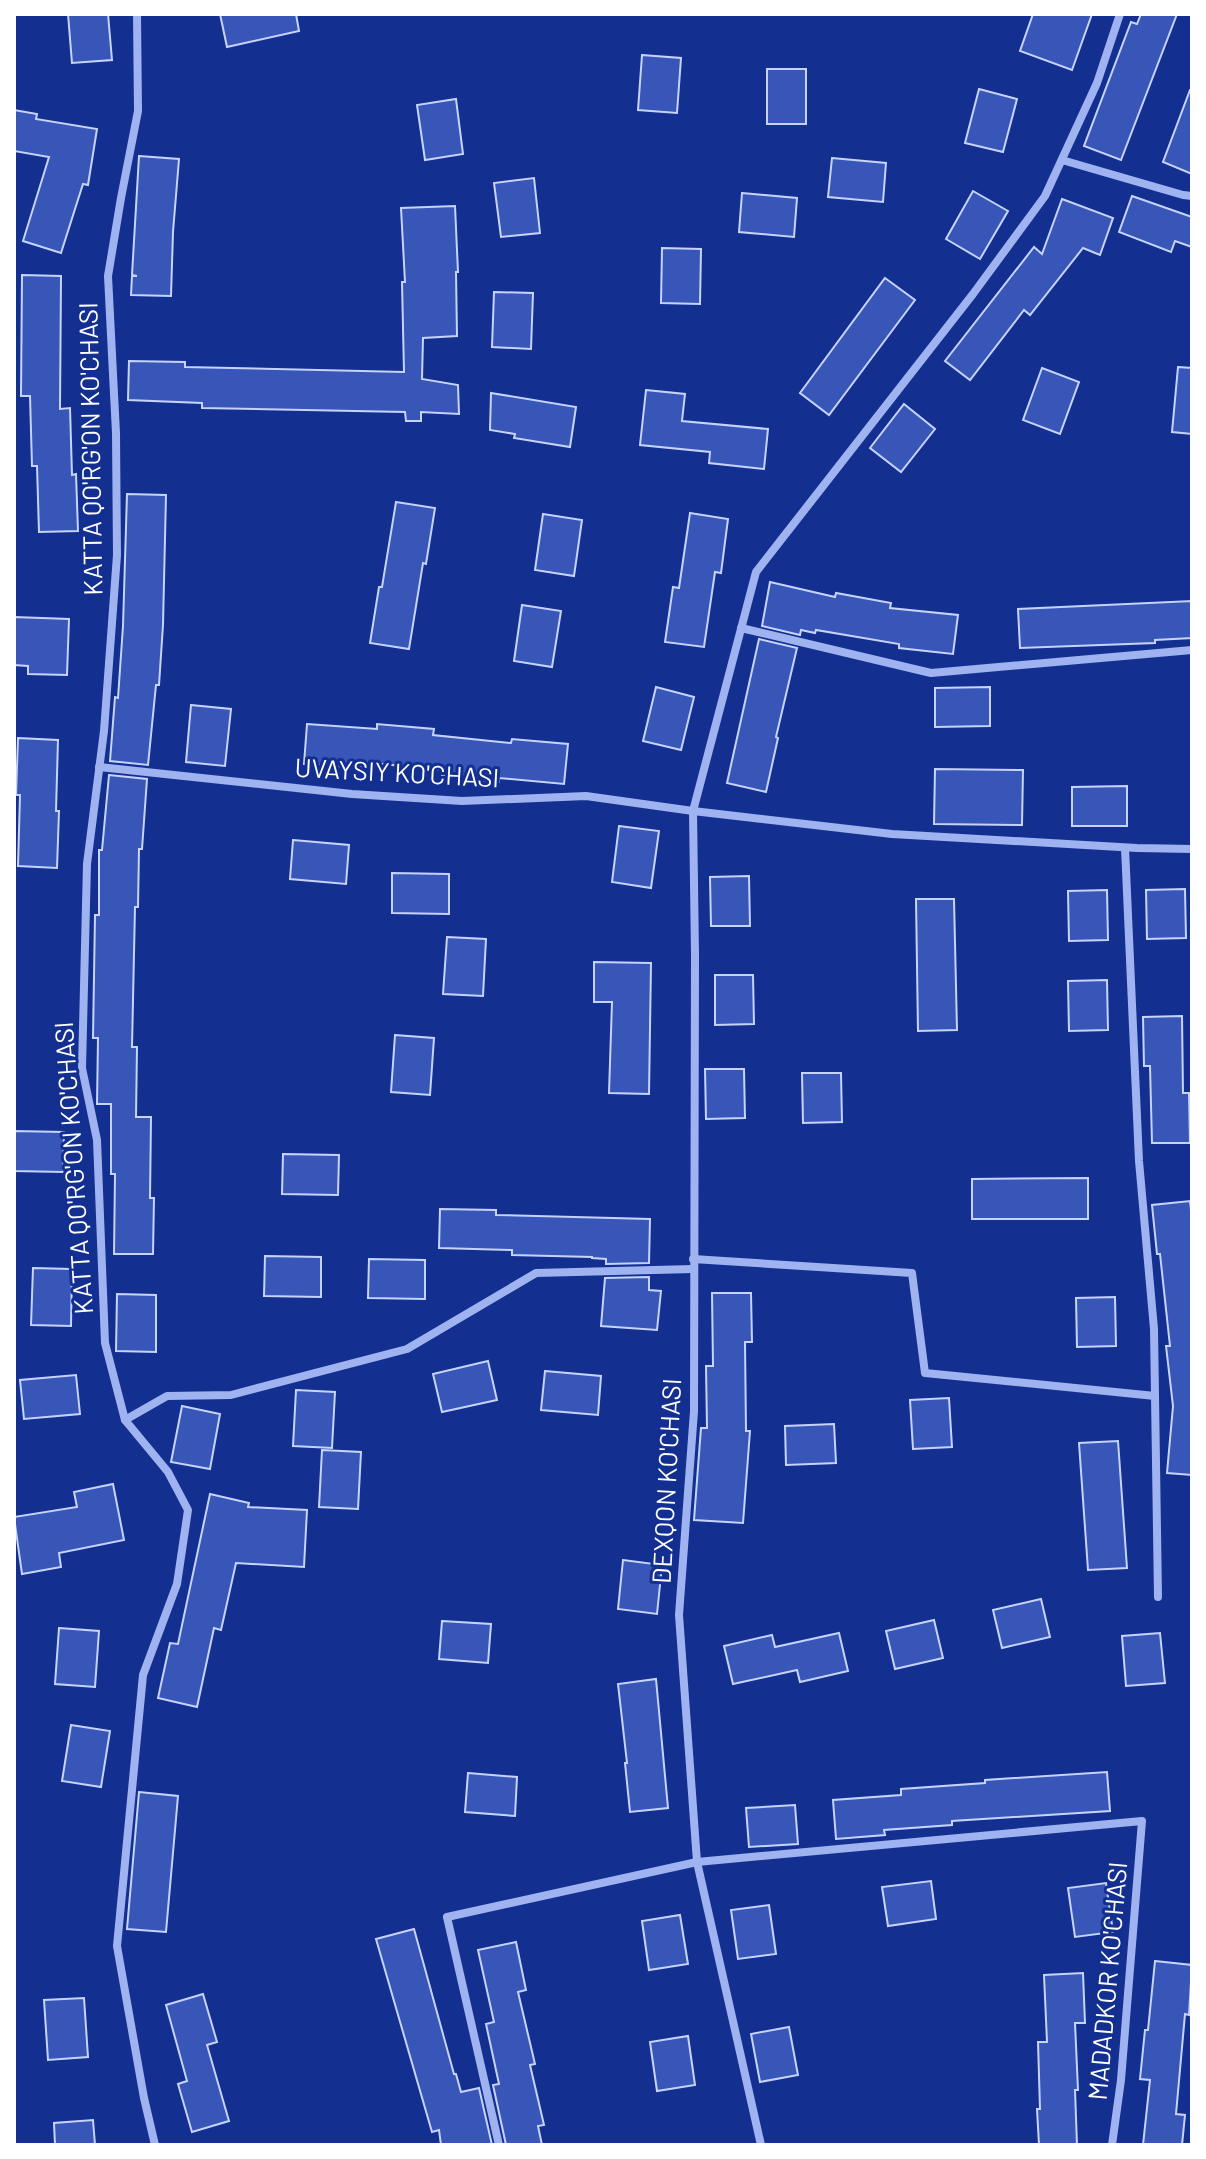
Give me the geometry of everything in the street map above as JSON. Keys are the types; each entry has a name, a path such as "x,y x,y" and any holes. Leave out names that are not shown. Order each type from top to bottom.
{"street":[{"name":"KATTA QO'RG'ON KO'CHASI","path":"137,14 138,111 108,276 116,433 117,555 104,731 87,864 82,1068 97,1140 105,1343 125,1420 168,1472 188,1510 177,1584 143,1675 117,1946 155,2145"},
{"name":"DEXQON KO'CHASI","path":"761,2145 697,1862 679,1615 694,1411 693,811 756,572 973,294 1045,196 1097,83 1120,14"},
{"path":"1062,160 1192,196"},
{"path":"741,628 931,673 1192,650"},
{"name":"UVAYSIY KO'CHASI","path":"99,767 368,795 462,801 586,796 892,834 1192,849"},
{"path":"1125,848 1139,1161 1154,1329 1158,1597"},
{"path":"125,1420 167,1396 231,1395 407,1349 536,1273 693,1264 912,1273 925,1373 1155,1396"},
{"name":"MADADKOR KO'CHASI","path":"697,1862 1142,1821 1121,2080 1112,2145"},
{"path":"499,2145 447,1917 697,1862"}],"building":[{"path":"68,14 108,14 112,60 72,63"},
{"path":"220,14 296,14 299,31 227,47"},
{"path":"1033,14 1092,14 1072,70 1020,51"},
{"path":"1141,14 1177,14 1121,160 1084,146 1131,22 1137,24"},
{"path":"642,55 681,58 677,113 638,110"},
{"path":"767,69 806,69 806,124 767,124"},
{"path":"979,89 1017,99 1003,152 965,143"},
{"path":"1192,90 1192,174 1163,162"},
{"path":"456,99 463,154 425,160 417,105"},
{"path":"14,110 37,114 36,119 97,129 88,185 83,184 61,253 23,241 49,157 14,151"},
{"path":"139,156 179,159 171,296 131,295 132,276 137,276 132,275"},
{"path":"832,158 886,163 883,202 828,197"},
{"path":"534,178 540,233 501,237 494,183"},
{"path":"973,191 1008,211 980,259 946,239"},
{"path":"742,193 797,198 794,237 739,232"},
{"path":"1132,196 1192,217 1192,247 1175,241 1171,252 1119,232"},
{"path":"1062,199 1113,218 1100,255 1083,248 1030,315 1024,310 970,380 945,361 1034,247 1042,254"},
{"path":"455,206 457,336 423,338 422,379 458,385 459,414 421,412 421,421 406,421 405,412 202,408 202,403 128,400 129,361 185,362 185,367 404,372 402,282 405,282 401,208"},
{"path":"662,248 701,249 700,304 661,303"},
{"path":"22,275 61,276 60,409 70,408 78,531 39,532 37,466 32,466 30,396 21,396"},
{"path":"885,278 915,300 829,415 800,393"},
{"path":"494,292 533,293 531,349 492,347"},
{"path":"1178,367 1192,368 1192,434 1172,432"},
{"path":"1042,368 1079,382 1060,434 1023,420"},
{"path":"646,390 685,394 682,421 768,429 764,469 709,463 710,452 640,445"},
{"path":"491,393 576,407 570,447 514,438 515,434 490,430"},
{"path":"904,404 935,429 901,472 870,448"},
{"path":"127,494 166,495 159,685 156,685 148,765 110,761 123,626"},
{"path":"396,502 435,508 409,649 370,643"},
{"path":"690,513 728,519 721,573 715,572 704,647 665,642 673,587 679,588"},
{"path":"543,514 582,520 574,576 535,570"},
{"path":"770,582 835,597 836,593 891,603 890,608 958,615 953,654 899,648 899,644 816,630 815,633 801,630 800,635 762,626"},
{"path":"1192,601 1192,638 1155,640 1155,643 1020,648 1018,609"},
{"path":"522,605 561,611 552,667 514,661"},
{"path":"14,617 69,619 67,675 28,674 28,666 14,665"},
{"path":"759,639 797,648 766,792 727,783"},
{"path":"656,687 694,697 681,750 643,741"},
{"path":"990,687 990,726 935,727 935,688"},
{"path":"191,705 231,709 225,766 186,762"},
{"path":"307,724 377,729 377,724 434,729 433,735 511,743 512,739 568,744 564,784 442,776 443,770 361,762 361,768 304,764"},
{"path":"18,738 58,740 57,868 18,866"},
{"path":"935,769 1023,770 1022,825 934,824"},
{"path":"109,775 147,779 142,849 139,849 138,907 135,907 132,1047 137,1047 136,1117 151,1117 153,1254 114,1254 115,1174 111,1174 111,1104 97,1104 98,1038 93,1038 95,915 99,915 99,850 102,850"},
{"path":"1127,786 1127,826 1072,826 1072,787"},
{"path":"619,826 659,831 651,888 612,882"},
{"path":"293,840 349,845 346,884 290,879"},
{"path":"392,873 449,874 449,914 392,913"},
{"path":"749,876 750,926 711,926 710,877"},
{"path":"1185,889 1186,938 1147,939 1146,890"},
{"path":"1107,890 1108,940 1069,941 1068,891"},
{"path":"916,899 954,899 957,1030 918,1031"},
{"path":"447,937 486,939 483,996 443,994"},
{"path":"594,962 651,963 649,1094 609,1093 612,1002 594,1002"},
{"path":"715,975 753,975 754,1024 715,1025"},
{"path":"1107,980 1108,1030 1069,1031 1068,981"},
{"path":"1182,1016 1183,1093 1189,1093 1190,1143 1152,1143 1150,1066 1144,1066 1143,1017"},
{"path":"395,1035 434,1038 430,1095 391,1092"},
{"path":"705,1069 744,1069 745,1118 706,1119"},
{"path":"802,1073 841,1073 842,1122 803,1123"},
{"path":"14,1131 64,1132 63,1172 14,1171"},
{"path":"283,1154 339,1155 338,1195 282,1194"},
{"path":"1088,1178 1088,1219 972,1219 972,1179"},
{"path":"1190,1201 1192,1475 1167,1473 1173,1406 1166,1346 1170,1346 1152,1205"},
{"path":"440,1209 496,1210 496,1215 650,1219 649,1263 606,1264 606,1259 592,1257 512,1255 512,1250 439,1248"},
{"path":"265,1256 321,1257 321,1297 264,1296"},
{"path":"369,1259 425,1260 425,1299 368,1298"},
{"path":"33,1268 72,1269 71,1326 31,1325"},
{"path":"649,1277 649,1290 661,1291 657,1330 601,1326 605,1278"},
{"path":"712,1293 751,1293 752,1342 745,1342 746,1431 750,1431 743,1523 694,1520 701,1428 707,1428 706,1366 713,1366"},
{"path":"117,1294 156,1295 156,1352 116,1351"},
{"path":"1115,1297 1116,1346 1077,1347 1076,1298"},
{"path":"488,1361 497,1400 442,1412 433,1374"},
{"path":"545,1371 601,1376 598,1415 541,1410"},
{"path":"76,1375 80,1414 24,1419 20,1380"},
{"path":"296,1390 335,1392 332,1448 293,1446"},
{"path":"949,1398 952,1447 913,1449 910,1400"},
{"path":"182,1406 220,1414 210,1469 171,1462"},
{"path":"834,1424 836,1463 786,1465 785,1426"},
{"path":"1118,1441 1127,1568 1088,1570 1079,1443"},
{"path":"322,1450 361,1452 358,1509 319,1507"},
{"path":"113,1484 124,1540 59,1553 61,1567 22,1574 14,1517 77,1507 74,1492"},
{"path":"210,1494 249,1503 248,1507 307,1510 304,1567 236,1563 221,1630 214,1628 197,1707 158,1698 170,1643 178,1644"},
{"path":"623,1560 662,1565 657,1614 618,1609"},
{"path":"1041,1599 1050,1637 1002,1648 993,1610"},
{"path":"934,1620 943,1658 895,1669 886,1631"},
{"path":"442,1621 491,1624 488,1663 439,1659"},
{"path":"59,1628 99,1631 95,1687 55,1684"},
{"path":"839,1633 848,1671 800,1682 797,1670 733,1684 724,1646 772,1635 775,1647"},
{"path":"1160,1633 1165,1683 1126,1686 1122,1636"},
{"path":"656,1679 668,1808 630,1812 618,1684"},
{"path":"71,1725 110,1731 101,1787 62,1781"},
{"path":"1107,1772 1110,1811 952,1821 952,1825 884,1830 885,1835 836,1839 833,1800 901,1795 901,1789 985,1783 985,1780"},
{"path":"468,1773 517,1777 515,1816 465,1812"},
{"path":"139,1792 178,1796 166,1932 127,1929"},
{"path":"795,1805 798,1844 749,1847 746,1808"},
{"path":"931,1881 936,1919 888,1926 882,1887"},
{"path":"1106,1883 1113,1932 1075,1937 1068,1888"},
{"path":"769,1905 776,1954 738,1959 731,1910"},
{"path":"680,1915 688,1964 649,1970 642,1921"},
{"path":"414,1929 454,2074 461,2092 479,2088 492,2145 441,2145 439,2130 432,2132 376,1939"},
{"path":"516,1942 526,1990 518,1992 535,2064 530,2065 544,2125 538,2126 542,2145 506,2145 493,2085 499,2084 486,2024 494,2022 478,1950"},
{"path":"1155,1961 1192,1965 1176,2114 1185,2115 1182,2145 1143,2145 1150,2080 1140,2079"},
{"path":"1083,1973 1085,2023 1075,2023 1077,2145 1039,2145 1038,2042 1047,2042 1044,1975"},
{"path":"203,1994 217,2042 207,2045 229,2121 192,2132 178,2084 187,2081 166,2005"},
{"path":"84,1998 88,2057 48,2060 44,2000"},
{"path":"789,2027 798,2075 760,2082 751,2034"},
{"path":"688,2036 695,2085 657,2091 650,2042"},
{"path":"93,2120 95,2145 55,2145 54,2123"}]}
